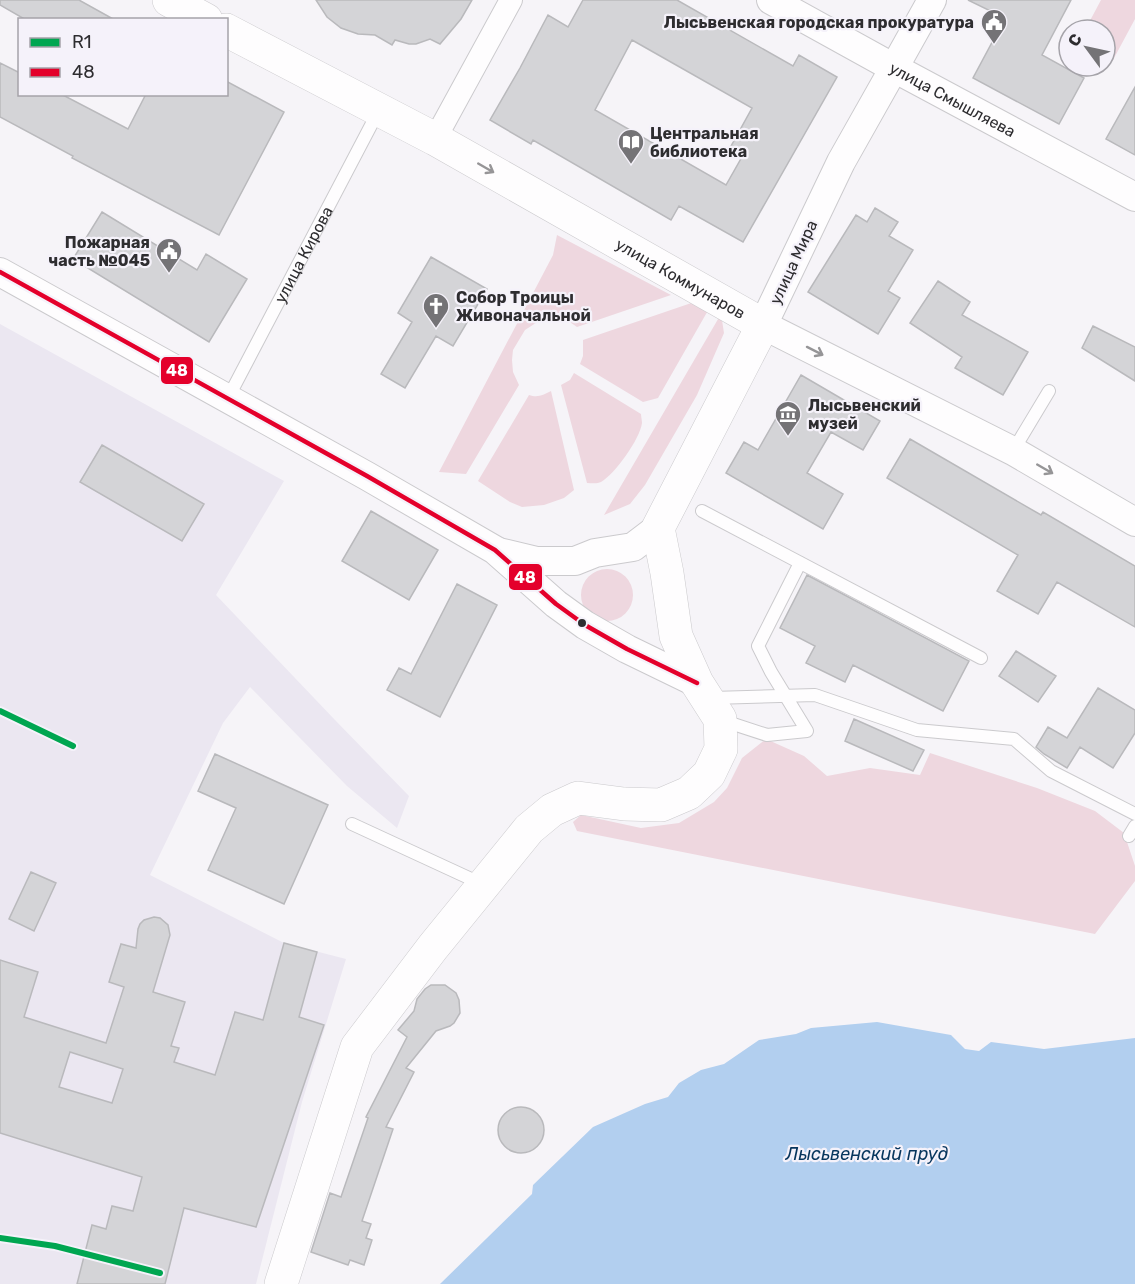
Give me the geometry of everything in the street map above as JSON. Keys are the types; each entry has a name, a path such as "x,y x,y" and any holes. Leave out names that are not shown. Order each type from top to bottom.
{"main road":[{"path":"169,0 202,18"},
{"name":"улица Коммунаров","path":"228,31 435,139 763,325"},
{"name":"улица Мира","path":"658,528 763,325"},
{"path":"281,1284 357,1047 433,947 529,829 552,810 578,798 624,804 661,805 689,793 709,774 721,749 708,700 676,636 658,528"}],"street":[{"path":"435,139 511,0"},
{"name":"улица Смышляева","path":"771,0 1135,197"},
{"name":"улица Мира","path":"763,325 840,162 932,0"},
{"path":"0,272 367,476 495,550 556,604 585,625 708,700"},
{"name":"улица Коммунаров","path":"763,325 1013,451 1135,522"},
{"path":"495,550 537,561 575,561 595,553 633,547 658,528"}],"lane":[{"name":"улица Кирова","path":"228,398 378,111"},
{"path":"1013,451 1049,391"},
{"path":"702,511 981,658"},
{"path":"708,700 767,735 807,730 771,672 758,646 800,563"},
{"path":"708,700 815,695 917,730 1014,739 1051,771 1135,814"},
{"path":"352,824 483,884"}],"shaded area":[{"path":"1101,0 1135,0 1135,19 1117,53 1117,18 1091,18"},
{"path":"557,235 671,295 577,327 564,318 552,315 525,330 513,350 513,372 519,385 466,474 439,472 553,255"},
{"path":"703,299 710,307 658,398 643,402 580,364 583,356 583,340"},
{"path":"721,314 724,333 697,395 645,485 630,504 604,515"},
{"path":"0,324 284,481 216,595 409,796 397,828 347,786 250,687 223,723 150,875 284,943 346,959 302,1102 256,1284 0,1284"},
{"path":"574,373 641,414 642,423 632,447 613,472 598,483 587,483 561,385 570,380"},
{"path":"551,391 574,490 564,498 544,505 522,507 510,502 478,481 529,395 538,396"},
{"path":"607,569 617,571 625,577 631,585 633,595 631,605 625,613 617,619 607,621 597,619 589,613 583,605 581,595 583,585 589,577 597,571"},
{"path":"766,739 804,756 827,776 870,768 920,775 930,753 1037,788 1095,811 1124,833 1135,866 1135,881 1095,934 577,831 573,822 581,815 641,828 679,823 714,802 727,788 742,758"}],"water":[{"name":"Лысьвенский пруд","path":"877,1022 951,1035 965,1049 979,1051 991,1042 1044,1049 1135,1038 1135,1284 440,1284 532,1194 533,1185 593,1127 645,1104 668,1097 679,1083 701,1070 724,1064 759,1040 796,1034 811,1028"}],"building":[{"path":"0,0 79,0 111,18 23,18 0,5"},
{"path":"316,0 472,0 461,19 440,44 430,39 416,44 395,40 392,45 375,35 358,34 341,28 327,17"},
{"path":"583,0 677,0 793,66 799,55 837,77 743,242 679,206 671,220 533,140 531,144 490,120 548,15 568,27","holes":["632,40 752,108 730,148 743,155 726,185 595,110"]},
{"path":"968,0 1071,0 1062,18 1057,18 1057,27 1042,55 1057,63 1057,78 1084,78 1059,124 973,78 1005,18"},
{"path":"0,63 18,72 18,96 65,96 128,129 145,96 228,96 228,82 284,112 219,235 72,158 73,156 0,117"},
{"path":"1135,87 1135,155 1106,139"},
{"path":"875,208 898,222 889,236 913,250 888,291 900,298 878,334 808,292 856,215 867,222"},
{"name":"Пожарная часть №045","path":"102,212 197,270 206,254 247,279 209,342 73,259"},
{"name":"Собор Троицы Живоначальной","path":"431,257 487,289 453,346 436,336 405,388 381,374 412,322 398,313"},
{"path":"938,281 970,302 962,315 1028,352 1003,395 955,368 962,357 910,323"},
{"path":"1093,326 1135,347 1135,381 1082,348"},
{"path":"801,375 880,421 863,450 831,432 807,473 843,494 823,529 726,473 744,442 758,450"},
{"path":"910,439 1041,515 1043,512 1135,566 1135,627 1057,582 1038,614 997,591 1018,555 887,478"},
{"path":"102,445 204,504 182,541 80,482"},
{"path":"371,511 438,550 409,600 342,561"},
{"path":"807,575 969,661 943,711 853,665 845,682 806,663 815,646 780,628"},
{"path":"457,584 497,605 440,717 387,690 399,668 411,674"},
{"path":"1016,651 1056,676 1038,702 999,676"},
{"path":"1098,688 1135,710 1135,733 1113,768 1080,747 1067,768 1036,747 1048,727 1067,738"},
{"path":"854,719 924,750 913,771 845,741"},
{"path":"215,754 328,805 284,904 208,870 236,808 198,791"},
{"path":"31,872 56,883 34,931 9,919"},
{"path":"160,918 168,925 170,935 153,992 185,1002 171,1046 179,1048 174,1062 215,1075 235,1012 263,1020 284,943 317,952 299,1017 324,1025 256,1227 184,1208 165,1284 77,1284 92,1225 106,1229 112,1206 133,1211 142,1177 0,1133 0,960 38,972 24,1017 106,1043 124,987 109,982 121,944 136,948 138,929 144,920","holes":["70,1052 123,1069 112,1103 59,1087"]},
{"path":"431,985 445,985 456,993 460,1013 450,1026 436,1031 406,1068 414,1072 386,1127 393,1129 362,1221 371,1224 366,1238 372,1240 364,1265 350,1260 348,1265 311,1252 330,1193 341,1197 368,1118 366,1117 407,1037 398,1030 414,1011 417,999"},
{"path":"521,1107 537,1114 544,1130 537,1146 521,1153 505,1146 498,1130 505,1114"}],"transit line":[{"name":"48","path":"0,272 367,476 495,550 556,604 585,625 627,649 697,683"},
{"name":"R1","path":"0,711 73,746"},
{"name":"R1","path":"0,1238 55,1246 160,1273"}],"place":[{"name":"Лысьвенская городская прокуратура","path":"994,45"},
{"name":"Центральная библиотека","path":"631,165"},
{"name":"Пожарная часть №045","path":"169,274"},
{"name":"Собор Троицы Живоначальной","path":"436,329"},
{"name":"Лысьвенский музей","path":"788,437"}]}
